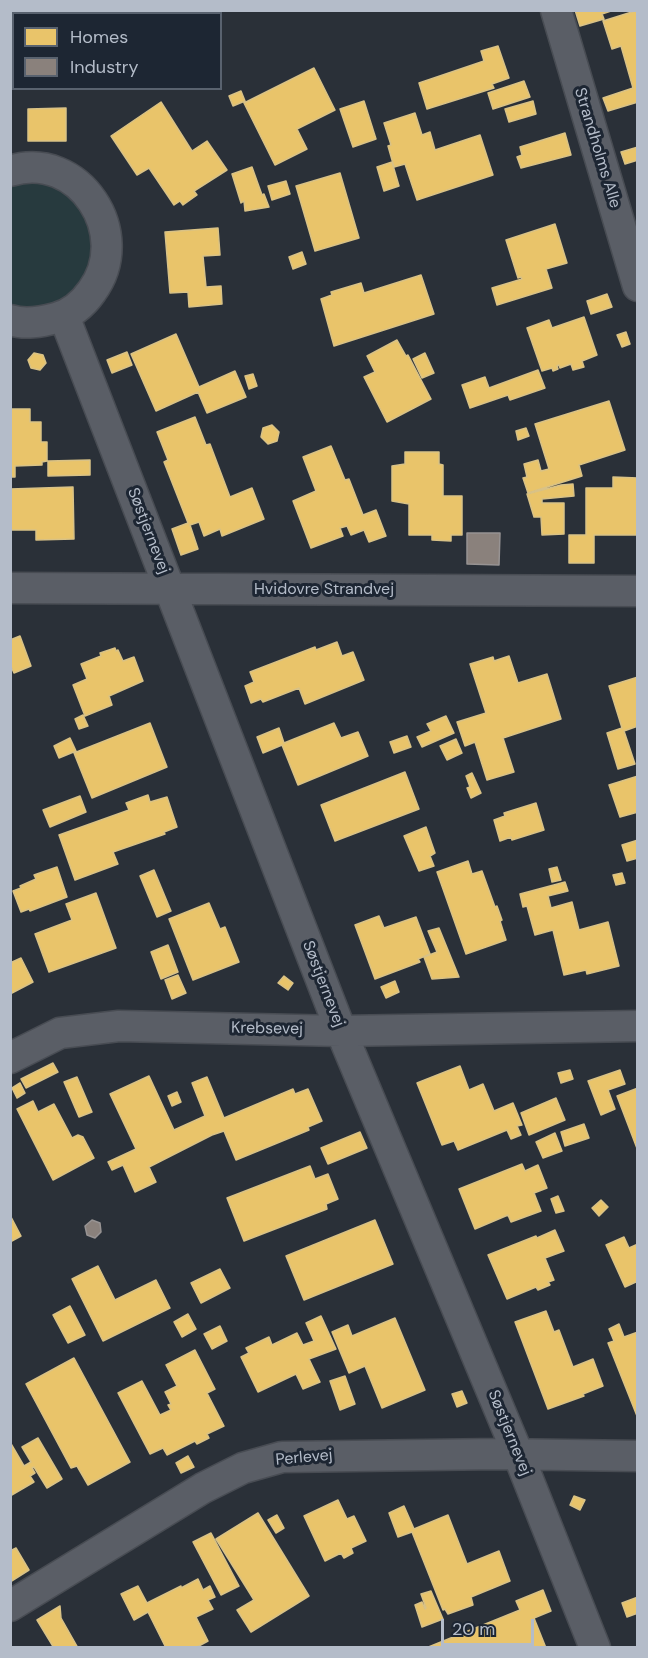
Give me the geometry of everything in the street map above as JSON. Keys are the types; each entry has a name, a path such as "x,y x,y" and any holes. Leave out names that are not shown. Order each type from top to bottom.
{"street":[{"name":"Strandholms Alle","path":"556,10 638,286"},
{"path":"10,171 42,169 65,176 85,191 100,211 107,234 107,259 99,282 84,302 64,316 41,323 17,323 10,320"},
{"name":"Søstjernevej","path":"64,316 341,1031 596,1647"},
{"name":"Hvidovre Strandvej","path":"10,588 638,591"},
{"name":"Krebsevej","path":"10,1058 60,1033 119,1026 341,1031 638,1026"},
{"name":"Perlevej","path":"10,1606 203,1488 243,1468 282,1457 518,1454 638,1456"}],"green space":[{"path":"11,10 209,11 12,12 11,80"},
{"path":"49,182 69,191 88,212 94,261 85,281 69,297 49,307 26,309 11,305 10,184"}],"building: Homes":[{"path":"575,10 614,10 602,14 604,19 580,26"},
{"path":"638,12 638,102 608,111 603,98 633,88 621,46 612,49 603,21"},
{"path":"498,46 509,78 492,84 494,88 427,109 419,83 484,61 481,51"},
{"path":"314,68 335,110 297,129 307,149 275,165 244,103"},
{"path":"524,81 530,97 493,109 488,93"},
{"path":"241,91 245,101 233,106 229,96"},
{"path":"364,101 376,139 353,147 340,109"},
{"path":"533,101 536,114 509,122 505,109"},
{"path":"161,102 192,151 207,141 227,170 194,191 197,195 183,205 180,201 174,205 149,168 137,175 111,136"},
{"path":"66,108 66,141 28,141 28,109"},
{"path":"415,113 422,135 430,132 435,150 480,135 493,175 417,200 405,164 394,167 388,146 391,145 384,123"},
{"path":"565,133 571,155 521,168 517,157 522,155 520,147"},
{"path":"638,147 638,160 625,164 621,152"},
{"path":"392,162 399,186 384,191 377,167"},
{"path":"252,167 269,207 245,211 244,201 241,203 232,174"},
{"path":"340,173 359,238 315,251 296,186"},
{"path":"286,181 290,194 272,200 268,186"},
{"path":"555,224 567,263 546,269 552,288 497,305 492,288 522,279 518,278 506,240"},
{"path":"218,228 220,255 203,256 206,287 221,286 222,304 189,307 188,292 170,293 165,232"},
{"path":"302,252 306,264 293,269 289,257"},
{"path":"421,275 434,314 334,346 321,299 332,295 331,292 361,283 364,293"},
{"path":"607,294 612,307 591,314 587,301"},
{"path":"584,317 597,355 582,361 584,367 573,370 571,364 560,368 559,365 558,369 553,371 552,368 542,371 527,328 549,320 552,328"},
{"path":"626,332 630,344 622,347 617,335"},
{"path":"176,334 199,387 235,371 246,397 207,413 198,392 156,411 131,354"},
{"path":"397,340 406,356 408,355 431,399 387,422 364,377 375,372 367,356"},
{"path":"127,352 132,365 112,373 107,360"},
{"path":"34,353 43,355 46,363 40,370 31,368 28,360"},
{"path":"425,353 434,373 422,378 413,359"},
{"path":"538,370 545,388 510,400 508,395 470,408 462,385 485,377 489,388"},
{"path":"253,374 257,386 249,389 245,376"},
{"path":"609,401 625,450 579,465 582,476 528,493 523,478 527,477 524,464 538,460 541,471 549,469 535,424"},
{"path":"10,409 30,409 30,422 41,422 41,442 47,442 47,461 42,462 42,465 15,466 15,477 10,477"},
{"path":"195,417 206,445 210,444 230,497 252,488 264,519 222,536 220,529 204,536 199,522 190,525 198,549 181,555 172,529 188,523 164,462 168,460 157,432"},
{"path":"272,425 279,432 277,441 268,444 261,437 263,428"},
{"path":"526,428 529,436 518,440 516,431"},
{"path":"331,446 345,480 349,479 363,515 376,510 386,536 369,542 364,530 351,535 347,526 340,528 343,536 311,548 293,501 316,491 303,457"},
{"path":"405,452 439,452 439,464 443,465 443,496 462,496 462,535 451,535 451,541 432,540 432,535 409,535 409,504 392,501 392,466 405,464"},
{"path":"90,460 90,475 48,476 48,461"},
{"path":"613,477 638,478 638,535 594,535 594,563 569,563 569,535 586,535 586,488 613,488"},
{"path":"573,484 574,496 542,499 542,503 564,503 564,534 542,535 541,517 534,517 527,494"},
{"path":"73,487 74,539 36,540 36,530 10,530 10,489"},
{"path":"20,636 31,666 14,673 10,664 10,640"},
{"path":"337,642 342,656 353,652 364,680 305,704 299,688 263,702 261,699 251,703 245,686 254,682 250,672 315,647 316,650"},
{"path":"115,648 123,661 134,657 143,681 109,696 112,705 85,716 73,685 87,679 81,664 101,656 100,653"},
{"path":"509,656 518,683 547,674 561,719 503,738 514,772 487,780 475,742 465,746 457,722 486,713 470,664 493,657 494,661"},
{"path":"638,677 638,726 624,731 635,764 618,769 607,733 622,728 609,686"},
{"path":"83,715 88,726 79,729 75,719"},
{"path":"446,716 454,733 422,747 417,737 431,731 427,724"},
{"path":"150,723 167,767 92,798 74,753"},
{"path":"334,723 341,738 358,732 368,756 298,785 282,745 263,753 257,737 279,728 284,743"},
{"path":"407,736 411,747 394,753 390,742"},
{"path":"70,738 76,751 59,758 54,746"},
{"path":"456,739 462,753 447,760 440,746"},
{"path":"405,772 419,809 335,841 321,805"},
{"path":"472,773 481,793 471,798 466,776"},
{"path":"638,776 638,812 620,817 609,785"},
{"path":"148,795 150,802 167,797 177,827 164,832 165,834 113,852 118,864 75,880 59,835 129,810 126,803"},
{"path":"80,796 86,812 50,827 43,810"},
{"path":"536,803 544,830 512,840 511,837 500,841 494,820 505,816 504,813"},
{"path":"426,827 435,853 430,856 434,866 419,871 404,836"},
{"path":"638,840 638,858 627,861 622,845"},
{"path":"468,861 472,874 482,871 502,920 500,921 506,940 466,954 437,872"},
{"path":"57,867 67,897 30,911 29,909 21,912 13,891 36,879 34,875"},
{"path":"557,867 561,880 552,882 549,869"},
{"path":"154,870 171,911 157,917 140,876"},
{"path":"622,873 625,883 616,885 613,875"},
{"path":"565,882 568,891 548,896 551,908 572,902 579,930 608,922 619,966 587,974 586,970 564,975 553,930 535,935 527,906 523,907 520,894"},
{"path":"96,893 116,948 49,972 35,934 72,920 66,904"},
{"path":"209,903 220,929 225,927 239,962 193,980 169,919"},
{"path":"379,916 384,928 416,917 430,954 418,959 420,962 375,979 355,925"},
{"path":"439,928 459,977 432,979 424,957 437,952 428,931"},
{"path":"168,945 178,972 161,979 151,952"},
{"path":"21,958 33,982 10,994 10,963"},
{"path":"178,975 186,993 172,999 165,980"},
{"path":"284,976 293,983 288,990 278,983"},
{"path":"395,981 399,992 386,998 381,987"},
{"path":"53,1063 58,1072 26,1088 21,1079"},
{"path":"460,1066 469,1090 483,1084 494,1111 513,1103 522,1125 517,1126 521,1135 511,1139 507,1130 458,1150 454,1141 442,1145 417,1083"},
{"path":"570,1070 573,1079 561,1083 558,1073"},
{"path":"620,1070 625,1084 608,1090 615,1109 601,1115 588,1081"},
{"path":"149,1076 174,1130 205,1116 192,1083 207,1077 224,1118 293,1089 295,1094 308,1089 322,1121 308,1127 309,1130 236,1160 224,1131 212,1135 149,1167 156,1182 135,1192 123,1165 112,1170 108,1162 136,1149 110,1094"},
{"path":"77,1077 92,1112 79,1117 64,1082"},
{"path":"20,1083 25,1093 17,1098 12,1088"},
{"path":"638,1088 638,1151 617,1096"},
{"path":"177,1092 181,1102 172,1106 168,1096"},
{"path":"556,1098 565,1120 529,1135 521,1113"},
{"path":"33,1101 38,1112 54,1104 72,1138 78,1135 83,1137 94,1158 53,1180 17,1109"},
{"path":"584,1124 589,1138 565,1146 561,1132"},
{"path":"360,1132 367,1148 328,1164 321,1148"},
{"path":"555,1133 562,1151 543,1158 536,1142"},
{"path":"522,1164 525,1171 538,1165 547,1188 534,1193 541,1211 511,1222 508,1215 475,1229 459,1189"},
{"path":"310,1166 315,1179 328,1174 338,1199 326,1204 327,1209 244,1241 227,1198"},
{"path":"558,1196 564,1211 556,1213 551,1199"},
{"path":"601,1200 608,1207 599,1216 592,1208"},
{"path":"10,1215 21,1236 10,1242"},
{"path":"375,1220 393,1264 304,1300 286,1256"},
{"path":"555,1230 564,1251 545,1258 554,1280 548,1282 550,1285 538,1290 536,1287 507,1299 488,1255"},
{"path":"624,1237 629,1248 638,1244 638,1281 625,1287 606,1245"},
{"path":"98,1266 115,1300 156,1280 170,1308 103,1341 72,1279"},
{"path":"220,1269 230,1288 201,1303 191,1283"},
{"path":"70,1306 85,1335 68,1343 53,1315"},
{"path":"546,1311 554,1332 559,1330 573,1367 593,1359 603,1386 583,1394 584,1396 548,1409 515,1322"},
{"path":"188,1314 196,1329 182,1337 174,1322"},
{"path":"321,1316 336,1349 309,1359 320,1382 303,1389 296,1374 258,1392 241,1357 249,1353 246,1348 269,1337 272,1345 297,1333 303,1345 314,1341 306,1323"},
{"path":"395,1318 425,1390 382,1408 365,1366 349,1373 332,1332 348,1325 352,1336"},
{"path":"619,1324 624,1337 638,1332 637,1416 608,1343 614,1341 609,1329"},
{"path":"220,1326 227,1341 212,1349 204,1334"},
{"path":"195,1350 215,1389 207,1393 224,1426 207,1434 209,1438 197,1444 195,1441 167,1455 163,1448 150,1454 118,1393 142,1381 160,1415 171,1410 168,1405 171,1404 165,1392 177,1386 166,1365"},
{"path":"74,1358 130,1462 88,1485 77,1466 71,1468 26,1384"},
{"path":"345,1376 355,1404 340,1410 330,1381"},
{"path":"462,1391 467,1403 457,1407 452,1394"},
{"path":"38,1438 62,1479 47,1488 34,1467 32,1468 35,1473 30,1476 34,1482 10,1496 10,1442 24,1466 31,1462 22,1447"},
{"path":"188,1456 194,1467 181,1473 176,1463"},
{"path":"574,1496 585,1500 580,1510 570,1505"},
{"path":"338,1500 347,1519 354,1516 366,1541 351,1548 353,1553 344,1558 341,1553 325,1561 304,1516"},
{"path":"404,1506 414,1529 448,1515 467,1564 499,1551 510,1581 471,1597 473,1605 448,1614 445,1609 443,1610 412,1532 398,1537 389,1513"},
{"path":"258,1513 309,1596 251,1632 237,1610 254,1600 216,1539"},
{"path":"277,1515 284,1528 276,1533 268,1520"},
{"path":"211,1533 239,1586 221,1595 193,1542"},
{"path":"16,1548 29,1570 10,1582 10,1551"},
{"path":"198,1579 203,1590 210,1586 215,1597 208,1600 213,1609 196,1617 208,1641 195,1648 166,1648 148,1612 134,1620 121,1594 138,1586 147,1603"},
{"path":"543,1590 551,1611 534,1618 546,1648 426,1648 520,1610 516,1601"},
{"path":"431,1591 443,1619 422,1627 415,1605 422,1602 425,1609 421,1594"},
{"path":"638,1597 638,1613 627,1617 622,1603"},
{"path":"60,1606 61,1618 78,1648 54,1648 37,1620"}],"building: Industry":[{"path":"467,533 500,533 499,565 467,564"},
{"path":"92,1220 100,1223 101,1232 95,1238 87,1235 85,1226"}],"waterway":[{"path":"187,12 191,10"}]}
